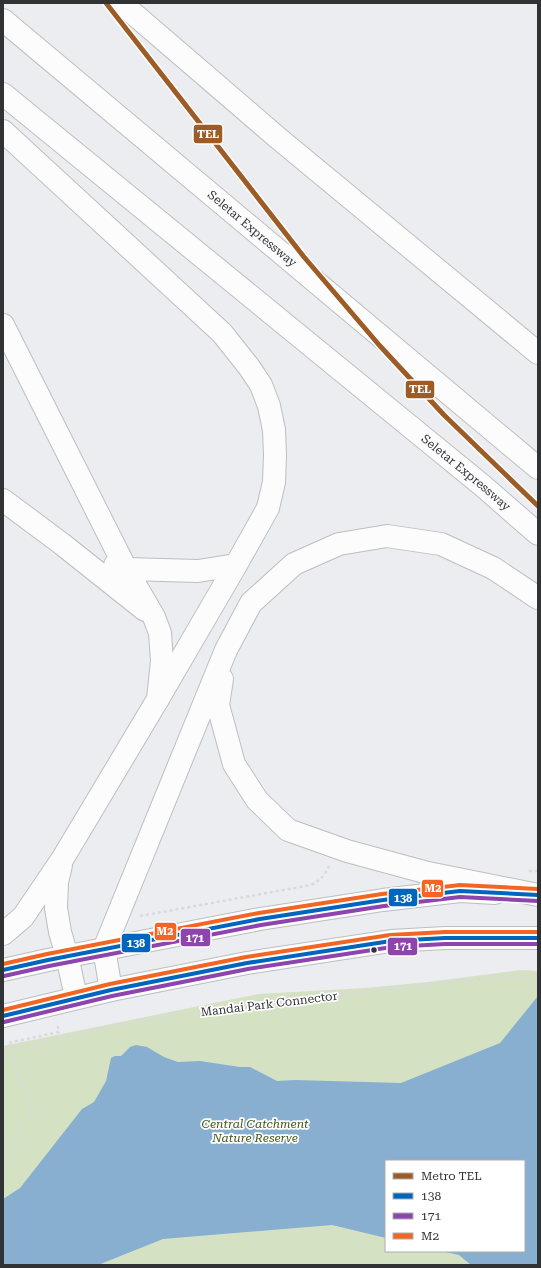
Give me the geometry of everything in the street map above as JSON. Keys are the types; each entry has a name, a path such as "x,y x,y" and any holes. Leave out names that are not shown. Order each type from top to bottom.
{"main road":[{"path":"121,3 278,138 538,353"},
{"name":"Seletar Expressway","path":"3,20 538,468"},
{"name":"Seletar Expressway","path":"3,94 483,486 538,534"},
{"path":"3,131 222,333 249,367 261,385 269,406 274,430 275,456 274,482 268,508 236,565 63,858 23,917 3,934"},
{"path":"3,325 126,569 154,617 160,633 162,661 158,699"},
{"path":"3,500 62,544 154,617"},
{"path":"111,990 104,949 226,650 251,603 294,564 339,544 387,536 441,544 493,568 538,598"},
{"path":"62,544 88,556 126,569 198,571 236,565"},
{"path":"226,650 218,705 234,764 257,800 288,830 336,848 428,872 538,895"},
{"path":"63,858 57,882 56,908 60,932 76,997"},
{"path":"3,970 67,956 260,919 383,900 460,891 538,895"},
{"path":"3,1016 54,1004 76,997 247,963 391,942 445,938 538,938"}],"path":[{"path":"135,916 311,885 326,874 336,848"},
{"path":"529,871 538,871"},
{"name":"Mandai Park Connector","path":"3,1052 115,1026 241,1005 511,976 538,976"},
{"path":"3,1164 31,1110 8,1043 59,1032 54,1004"}],"green space":[{"name":"Central Catchment Nature Reserve","path":"522,970 538,971 538,1265 3,1265 3,1046 258,994 365,988 428,982"}],"water":[{"path":"538,996 538,1265 471,1265 459,1255 446,1252 525,1252 525,1160 385,1160 385,1238 332,1225 163,1239 98,1265 3,1265 3,1199 20,1188 82,1109 94,1102 106,1081 111,1058 121,1056 130,1047 136,1045 147,1047 164,1057 178,1062 200,1061 250,1067 277,1081 295,1080 401,1083 500,1043"}],"metro line":[{"name":"TEL","path":"106,3 304,257 380,346 444,415 538,506"}],"transit line":[{"name":"M2","path":"3,964 47,954 259,913 382,894 460,885 538,889"},
{"name":"138","path":"3,970 260,919 383,900 460,891 538,895"},
{"name":"171","path":"4,976 261,925 384,906 460,897 538,901"},
{"name":"M2","path":"3,1010 110,984 246,957 390,935 445,932 538,932"},
{"name":"138","path":"3,1016 111,990 247,963 391,941 445,938 538,938"},
{"name":"171","path":"4,1022 112,996 248,969 392,947 445,944 538,944"}]}
